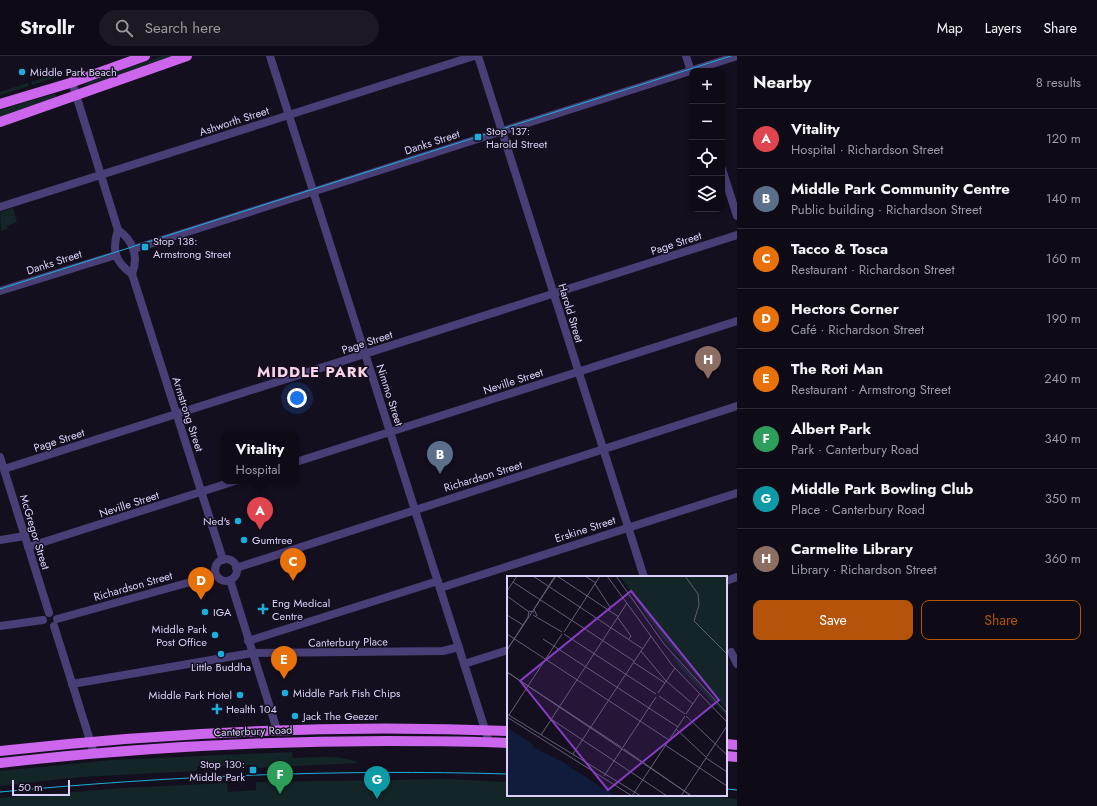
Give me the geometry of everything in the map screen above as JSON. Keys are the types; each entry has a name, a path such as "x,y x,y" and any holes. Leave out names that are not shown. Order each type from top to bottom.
{"main road":[{"path":"0,104 72,82 145,56"},
{"path":"0,122 187,56"},
{"name":"Canterbury Road","path":"0,751 90,742 277,730 507,731"},
{"name":"Canterbury Road","path":"0,763 94,753 269,742 507,742"},
{"path":"727,744 737,745"},
{"path":"727,756 737,757"}],"street":[{"name":"Nimmo Street","path":"270,56 489,742"},
{"name":"Ashworth Street","path":"0,207 474,56"},
{"name":"Harold Street","path":"478,56 554,294 577,372 604,449 627,527 644,576"},
{"path":"686,56 690,68"},
{"name":"Danks Street","path":"703,68 737,56"},
{"name":"Danks Street","path":"134,249 689,73"},
{"path":"72,82 118,230 128,240 134,249 134,261 126,265 121,264 116,255 114,245 118,230"},
{"path":"724,176 737,216"},
{"name":"Page Street","path":"4,469 737,235"},
{"path":"114,245 120,240 128,240"},
{"name":"Danks Street","path":"0,291 116,255"},
{"name":"Armstrong Street","path":"134,261 132,274 223,560"},
{"name":"Armstrong Street","path":"121,264 132,274"},
{"name":"Neville Street","path":"299,461 737,320"},
{"name":"Richardson Street","path":"236,568 737,406"},
{"name":"McGregor Street","path":"0,457 49,613"},
{"name":"Neville Street","path":"28,547 226,484"},
{"name":"Erskine Street","path":"248,641 737,493"},
{"path":"0,540 25,536"},
{"path":"223,560 233,562 236,568 236,574 230,580 220,580 216,575 217,564 223,560"},
{"name":"Richardson Street","path":"55,622 216,575"},
{"path":"727,581 737,577"},
{"path":"230,580 277,730"},
{"path":"0,626 43,620 49,613 55,615 55,622 72,684 94,753"},
{"path":"43,620 47,626 55,622"},
{"name":"Canterbury Place","path":"72,684 252,653 443,652 459,647"},
{"path":"464,664 507,650"},
{"path":"731,652 737,664"}],"shaded area":[{"path":"162,56 174,56 84,86 86,83"},
{"path":"60,73 61,76 32,85 31,82"},
{"path":"28,83 29,86 0,95 0,92"},
{"path":"56,94 56,97 0,117 0,110"},
{"path":"13,208 17,222 7,226 8,229 1,231 0,212"},
{"path":"292,752 293,758 336,757 352,760 358,763 256,768 255,765 197,767 197,771 81,777 0,786 0,771 111,760"},
{"path":"447,779 507,782 507,796 708,796 737,799 737,806 0,806 0,798 122,788 227,783 228,792 256,790 256,782"}],"tram line":[{"path":"0,289 731,56"},
{"path":"0,792 63,786 254,775 381,772 507,774"},
{"path":"727,789 737,790"}],"place":[{"name":"Middle Park Beach","path":"22,72"},
{"name":"Stop 137: Harold Street","path":"478,137"},
{"name":"Stop 138: Armstrong Street","path":"145,247"},
{"name":"Carmelite Library","path":"708,379"},
{"name":"Middle Park Community Centre","path":"440,474"},
{"name":"Ned's","path":"238,521"},
{"name":"Vitality","path":"260,530"},
{"name":"Gumtree","path":"244,540"},
{"name":"Tacco & Tosca","path":"293,581"},
{"name":"Hectors Corner","path":"201,600"},
{"name":"Eng Medical Centre","path":"263,609"},
{"name":"IGA","path":"205,612"},
{"name":"Middle Park Post Office","path":"215,635"},
{"name":"Little Buddha","path":"221,654"},
{"name":"The Roti Man","path":"284,679"},
{"name":"Middle Park Fish Chips","path":"285,693"},
{"name":"Middle Park Hotel","path":"240,695"},
{"name":"Health 104","path":"217,709"},
{"name":"Jack The Geezer","path":"295,716"},
{"name":"Stop 130: Middle Park","path":"253,770"},
{"name":"Albert Park","path":"280,794"},
{"name":"Middle Park Bowling Club","path":"377,799"}],"district":[{"name":"MIDDLE PARK","path":"313,372"}]}
